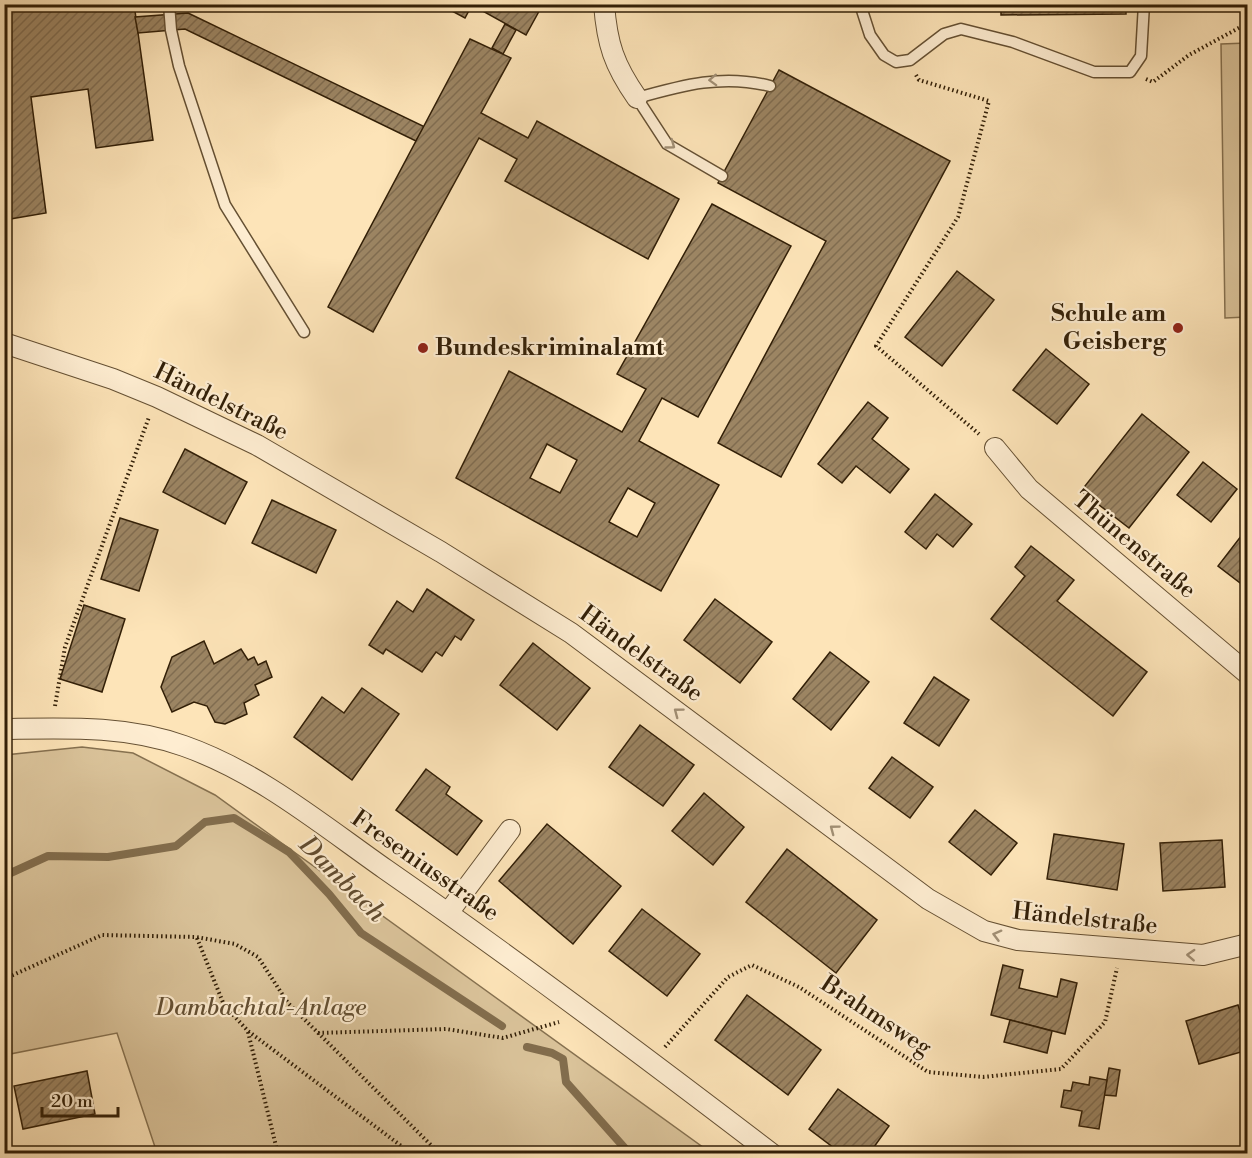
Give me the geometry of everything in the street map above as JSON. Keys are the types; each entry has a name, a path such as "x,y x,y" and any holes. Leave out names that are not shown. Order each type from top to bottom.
{"street":[{"path":"604,4 609,46 620,71 637,98"},
{"name":"Händelstraße","path":"4,343 113,379 157,397 257,446 441,552 571,633 928,899 984,931 1018,940 1203,955 1248,944"},
{"name":"Thünenstraße","path":"995,448 1029,489 1248,674"},
{"name":"Freseniusstraße","path":"4,729 106,728 183,745 230,766 275,792 448,913 652,1062 772,1154"},
{"path":"448,913 510,830"}],"lane":[{"path":"169,4 171,30 179,66 225,205 304,332"},
{"path":"860,4 870,35 884,55 896,62 910,60 944,34 961,28 1013,42 1094,72 1130,72 1141,56 1143,4"},
{"path":"722,176 667,144 637,98 702,81 747,80 770,86"}],"path":[{"path":"1130,72 1153,82 1189,55 1248,23"},
{"path":"910,60 919,80 989,101 958,217 876,346 995,448"},
{"path":"51,729 65,647 157,397"},
{"path":"4,979 102,935 196,937 235,944 258,957 288,1003 440,1154"},
{"path":"196,937 224,1005 248,1031 412,1154"},
{"name":"Brahmsweg","path":"652,1062 728,977 752,965 799,987 928,1072 983,1077 1061,1069 1105,1022 1121,950"},
{"path":"317,1033 446,1029 503,1038 588,1015"},
{"path":"248,1031 278,1154"}],"green space":[{"path":"1247,43 1247,317 1225,318 1221,44"},
{"name":"Dambachtal-Anlage","path":"82,747 133,753 215,795 711,1153 157,1153 117,1033 5,1055 5,755"}],"building":[{"path":"4,4 134,4 153,140 96,148 88,89 31,97 46,213 4,220"},
{"path":"439,4 543,4 526,35 472,5 465,18"},
{"path":"1001,4 1126,4 1126,14 1001,15"},
{"path":"188,13 425,127 416,141 185,29 138,33 135,17"},
{"path":"505,24 516,30 503,54 492,48"},
{"path":"470,39 511,58 481,113 528,138 537,121 679,199 648,259 505,181 517,159 479,138 373,332 328,307"},
{"path":"779,70 950,161 781,477 718,443 826,241 718,183"},
{"path":"712,204 791,246 698,417 662,398 639,441 719,485 661,591 456,478 509,371 622,432 646,389 617,374","holes":["547,444 577,460 560,493 530,478","628,488 655,503 637,537 609,522"]},
{"path":"957,271 994,300 942,366 905,337"},
{"path":"1046,349 1089,384 1057,424 1013,390"},
{"path":"868,402 888,418 872,439 909,469 890,493 856,466 842,483 818,464"},
{"path":"1142,414 1189,452 1129,528 1081,491"},
{"path":"185,449 247,482 225,524 163,492"},
{"path":"1203,462 1237,489 1211,522 1177,495"},
{"path":"935,494 972,524 953,547 937,534 926,549 905,532"},
{"path":"272,500 336,530 316,573 252,543"},
{"path":"120,518 158,530 139,591 101,579"},
{"path":"1245,531 1248,533 1248,589 1218,566"},
{"path":"1031,546 1074,580 1057,601 1147,672 1113,716 991,619 1025,576 1015,567"},
{"path":"427,589 474,620 461,640 455,636 442,656 436,652 422,672 386,649 383,654 369,645 397,601 413,612"},
{"path":"715,599 772,642 740,683 684,640"},
{"path":"84,605 125,619 102,692 60,679"},
{"path":"204,641 214,664 241,649 248,660 254,657 258,665 266,661 272,677 255,685 259,695 244,703 247,714 225,724 215,722 207,706 194,702 172,712 161,687 172,657"},
{"path":"533,643 590,688 557,730 500,685"},
{"path":"830,652 869,682 831,730 793,699"},
{"path":"934,677 969,700 939,746 904,723"},
{"path":"362,688 399,714 352,780 294,737 322,697 344,713"},
{"path":"640,725 694,765 663,806 609,767"},
{"path":"892,757 933,787 910,818 869,788"},
{"path":"426,769 450,787 446,794 482,821 457,855 396,810"},
{"path":"704,793 744,827 713,865 672,831"},
{"path":"975,810 1017,843 991,875 949,842"},
{"path":"547,824 621,886 573,944 499,881"},
{"path":"1054,834 1124,844 1117,890 1047,879"},
{"path":"1222,840 1225,887 1163,891 1160,843"},
{"path":"787,849 877,920 836,973 746,902"},
{"path":"642,909 700,954 667,996 609,951"},
{"path":"1003,965 1023,970 1019,988 1057,997 1061,979 1077,983 1065,1034 991,1015"},
{"path":"747,995 821,1050 788,1095 715,1040"},
{"path":"1238,1005 1248,1038 1248,1050 1199,1064 1186,1021"},
{"path":"1010,1020 1052,1031 1047,1053 1004,1042"},
{"path":"1109,1068 1120,1070 1116,1096 1104,1095"},
{"path":"87,1071 95,1114 23,1129 14,1086"},
{"path":"1090,1077 1107,1080 1099,1129 1079,1126 1082,1111 1061,1107 1064,1090 1071,1091 1073,1082 1089,1085"},
{"path":"838,1089 889,1126 869,1154 842,1154 809,1129"}],"waterway":[{"name":"Dambach","path":"4,876 48,856 108,857 176,846 205,822 234,818 289,852 329,894 361,933 502,1026"},
{"name":"Dambach","path":"527,1047 552,1053 563,1059 566,1082 630,1154"}],"place":[{"name":"Schule am Geisberg","path":"1178,328"},
{"name":"Bundeskriminalamt","path":"423,348"}]}
